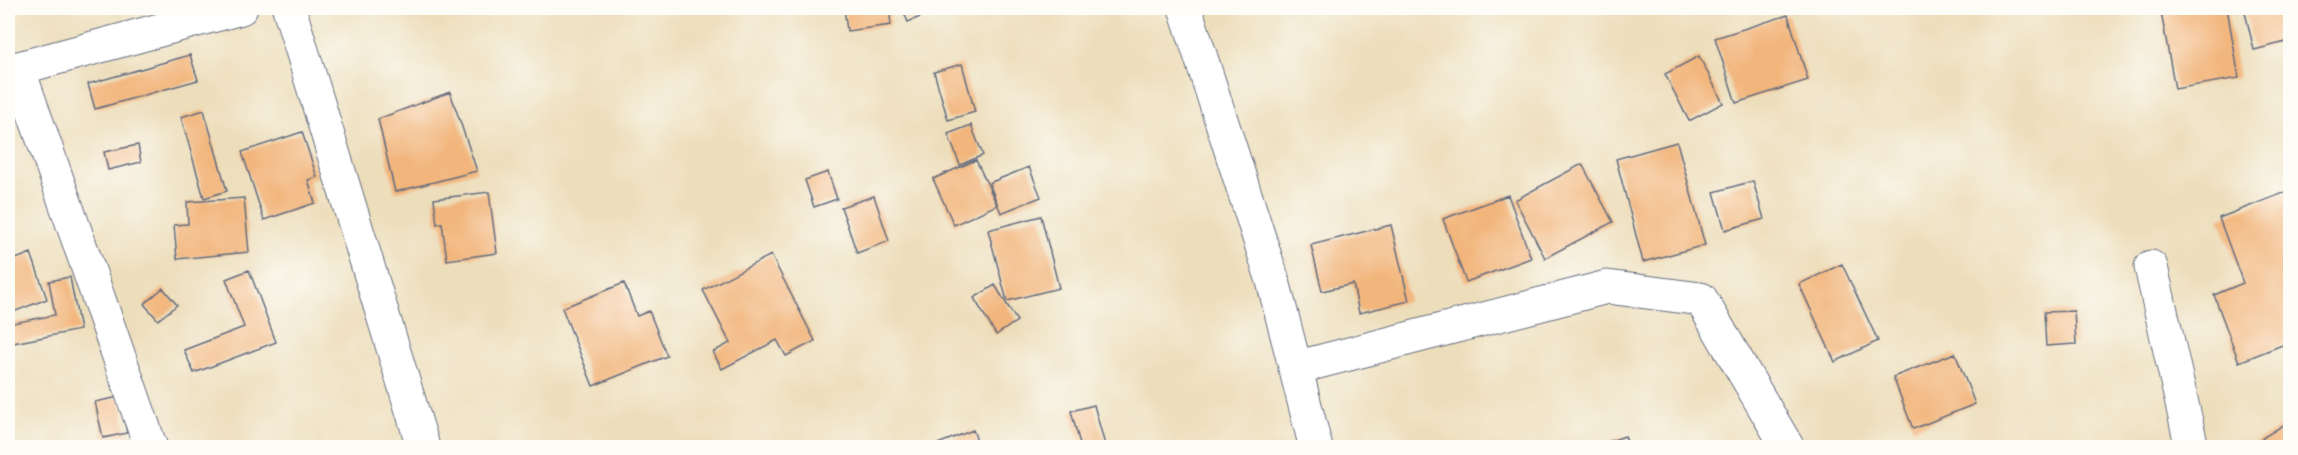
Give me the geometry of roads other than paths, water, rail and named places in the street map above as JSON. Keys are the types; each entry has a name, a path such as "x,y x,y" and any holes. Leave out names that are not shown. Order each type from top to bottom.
{"street":[{"path":"151,447 13,70 241,8"},
{"path":"289,8 422,443"},
{"path":"1185,8 1273,281 1316,447"},
{"path":"2151,267 2192,447"},
{"path":"1295,368 1607,286 1701,299 1788,447"}]}
